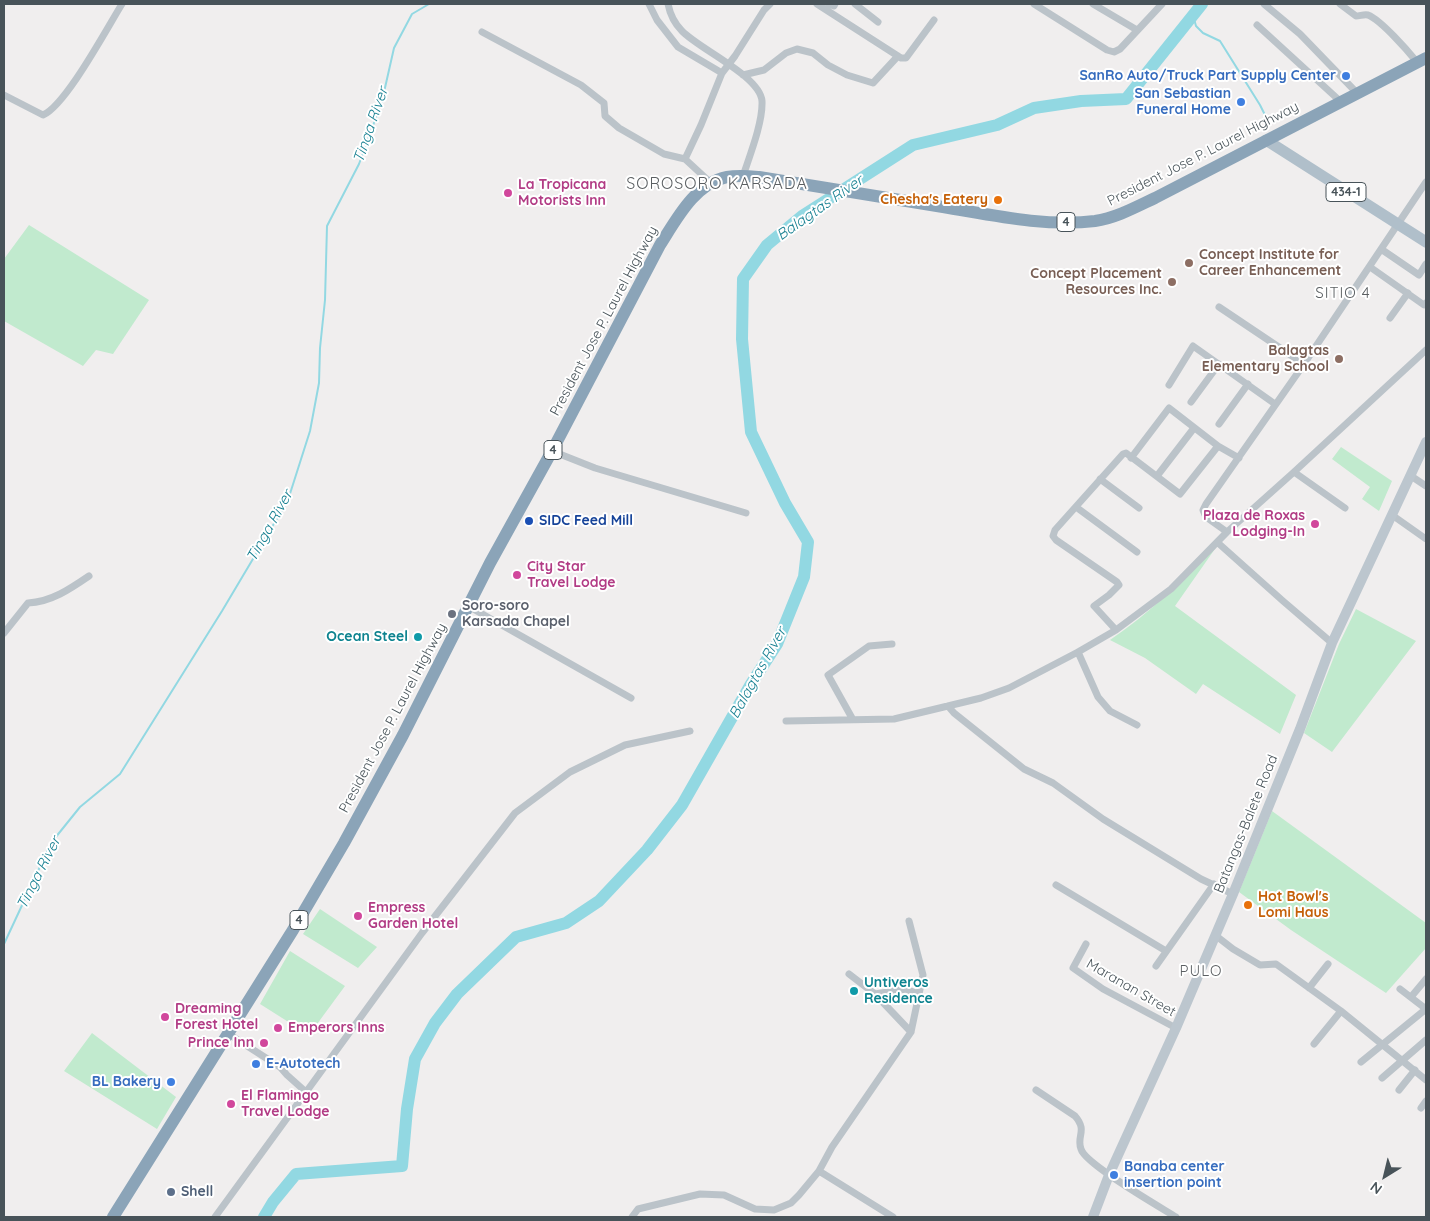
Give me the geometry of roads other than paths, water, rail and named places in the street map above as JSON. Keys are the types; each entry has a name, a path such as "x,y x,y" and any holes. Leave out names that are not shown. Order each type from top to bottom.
{"highway":[{"name":"President Jose P. Laurel Highway","path":"113,1217 288,938 344,843 394,751 490,563 552,451 660,245 701,189 726,177 744,176 831,188 979,213 1043,221 1096,221 1112,217 1141,204 1422,60"}],"main road":[{"name":"434-1","path":"1266,140 1426,242"},
{"name":"Batangas-Balete Road","path":"1092,1217 1233,894 1300,729 1332,642 1412,476 1426,442"}],"street":[{"path":"4,95 43,115 49,112 66,94 122,4"},
{"path":"649,4 657,20 678,47 722,73"},
{"path":"668,4 670,14 683,33 743,75 757,88 762,98 762,111 744,176"},
{"path":"685,159 722,73 770,4"},
{"path":"817,4 901,58 906,58 934,20"},
{"path":"829,4 834,6 836,4"},
{"path":"855,4 878,22"},
{"path":"1034,4 1107,50 1114,52 1120,49 1160,6"},
{"path":"1093,4 1137,30"},
{"path":"1150,4 1160,6"},
{"path":"1264,4 1300,34 1357,93"},
{"path":"1340,4 1356,16 1366,14 1371,17 1422,60"},
{"path":"1257,24 1340,101"},
{"path":"482,32 581,85 604,103 605,116 619,128 664,154 685,159 711,183"},
{"path":"743,75 764,70 786,53 797,49 813,53 828,65 846,75 873,83 898,56"},
{"path":"1227,532 1206,517 1203,510 1426,182"},
{"path":"1381,249 1419,275 1426,264"},
{"path":"1370,266 1424,305 1426,303"},
{"path":"1390,318 1408,293"},
{"path":"1219,307 1304,364"},
{"path":"1169,385 1193,346 1275,404"},
{"path":"786,721 852,718 894,719 980,698 1009,688 1116,630 1171,589 1227,532 1426,350"},
{"path":"1191,402 1218,364"},
{"path":"1219,424 1248,384"},
{"path":"1131,458 1169,408 1218,446 1238,458"},
{"path":"1157,476 1194,428"},
{"path":"1116,630 1094,606 1119,585 1056,540 1053,536 1055,530 1123,454 1126,453 1180,494 1218,446"},
{"path":"552,451 595,468 746,513"},
{"path":"1294,472 1345,508"},
{"path":"1412,476 1426,486"},
{"path":"1100,479 1139,508"},
{"path":"1076,507 1137,552"},
{"path":"1392,516 1426,539"},
{"path":"1217,542 1332,642"},
{"path":"4,633 28,603 39,603 65,592 89,576"},
{"path":"468,606 631,698"},
{"path":"852,718 828,675 869,646 892,644"},
{"path":"1078,652 1098,697 1110,711 1137,725"},
{"path":"948,706 954,713 1024,769 1053,783 1104,819 1201,879 1233,894"},
{"path":"215,1217 422,933 516,813 570,772 625,745 690,731"},
{"path":"1156,966 1214,884"},
{"path":"1056,885 1166,951"},
{"path":"632,1217 638,1209 700,1194 724,1195 755,1209 774,1210 791,1203 800,1195 819,1171 832,1147 911,1032 923,975 909,921"},
{"path":"1215,935 1233,949 1260,965 1276,964 1341,1011 1426,1080"},
{"name":"Maranan Street","path":"1086,944 1073,968 1102,989 1176,1028"},
{"path":"1309,988 1328,964"},
{"path":"849,974 875,994 911,1032"},
{"path":"1411,997 1426,979"},
{"path":"875,994 906,989 918,994"},
{"path":"1361,1062 1426,1009 1400,989"},
{"path":"1314,1044 1341,1011"},
{"path":"227,1033 280,1067 306,1092"},
{"path":"1382,1078 1426,1040"},
{"path":"1399,1090 1415,1070"},
{"path":"1036,1090 1075,1116 1082,1125 1081,1149 1086,1156 1109,1175 1176,1217"},
{"path":"1421,1108 1426,1101"},
{"path":"819,1171 893,1217"}],"waterway":[{"name":"Tinga River","path":"4,944 51,843 80,807 120,774 222,611 288,500 310,431 319,383 320,348 325,300 327,226 359,164 382,101 394,48 412,14 429,4"},
{"name":"Balagtas River","path":"264,1217 273,1202 296,1174 402,1166 407,1109 415,1059 435,1023 457,994 516,937 566,923 599,901 647,850 682,805 751,684 777,644 804,577 808,542 785,503 751,432 742,339 743,279 767,245 802,216 913,145 997,125 1034,108 1081,101 1126,99 1202,4"},
{"path":"1193,15 1196,26 1203,33 1220,41 1260,105 1270,125"}],"place":[{"name":"SanRo Auto/Truck Part Supply Center","path":"1346,76"},
{"name":"San Sebastian Funeral Home","path":"1241,102"},
{"name":"La Tropicana Motorists Inn","path":"508,193"},
{"name":"Chesha's Eatery","path":"998,200"},
{"name":"Concept Institute for Career Enhancement","path":"1189,263"},
{"name":"Concept Placement Resources Inc.","path":"1172,282"},
{"name":"Balagtas Elementary School","path":"1339,359"},
{"name":"SIDC Feed Mill","path":"529,521"},
{"name":"Plaza de Roxas Lodging-In","path":"1315,524"},
{"name":"City Star Travel Lodge","path":"517,575"},
{"name":"Soro-soro Karsada Chapel","path":"452,614"},
{"name":"Ocean Steel","path":"418,637"},
{"name":"Hot Bowl's Lomi Haus","path":"1248,905"},
{"name":"Empress Garden Hotel","path":"358,916"},
{"name":"Untiveros Residence","path":"854,991"},
{"name":"Dreaming Forest Hotel","path":"165,1017"},
{"name":"Emperors Inns","path":"278,1028"},
{"name":"Prince Inn","path":"264,1043"},
{"name":"E-Autotech","path":"256,1064"},
{"name":"BL Bakery","path":"171,1082"},
{"name":"El Flamingo Travel Lodge","path":"231,1104"},
{"name":"Banaba center insertion point","path":"1114,1175"},
{"name":"Shell","path":"171,1192"}],"district":[{"name":"SOROSORO KARSADA","path":"717,184"},
{"name":"SITIO 4","path":"1343,293"},
{"name":"PULO","path":"1201,971"}]}
